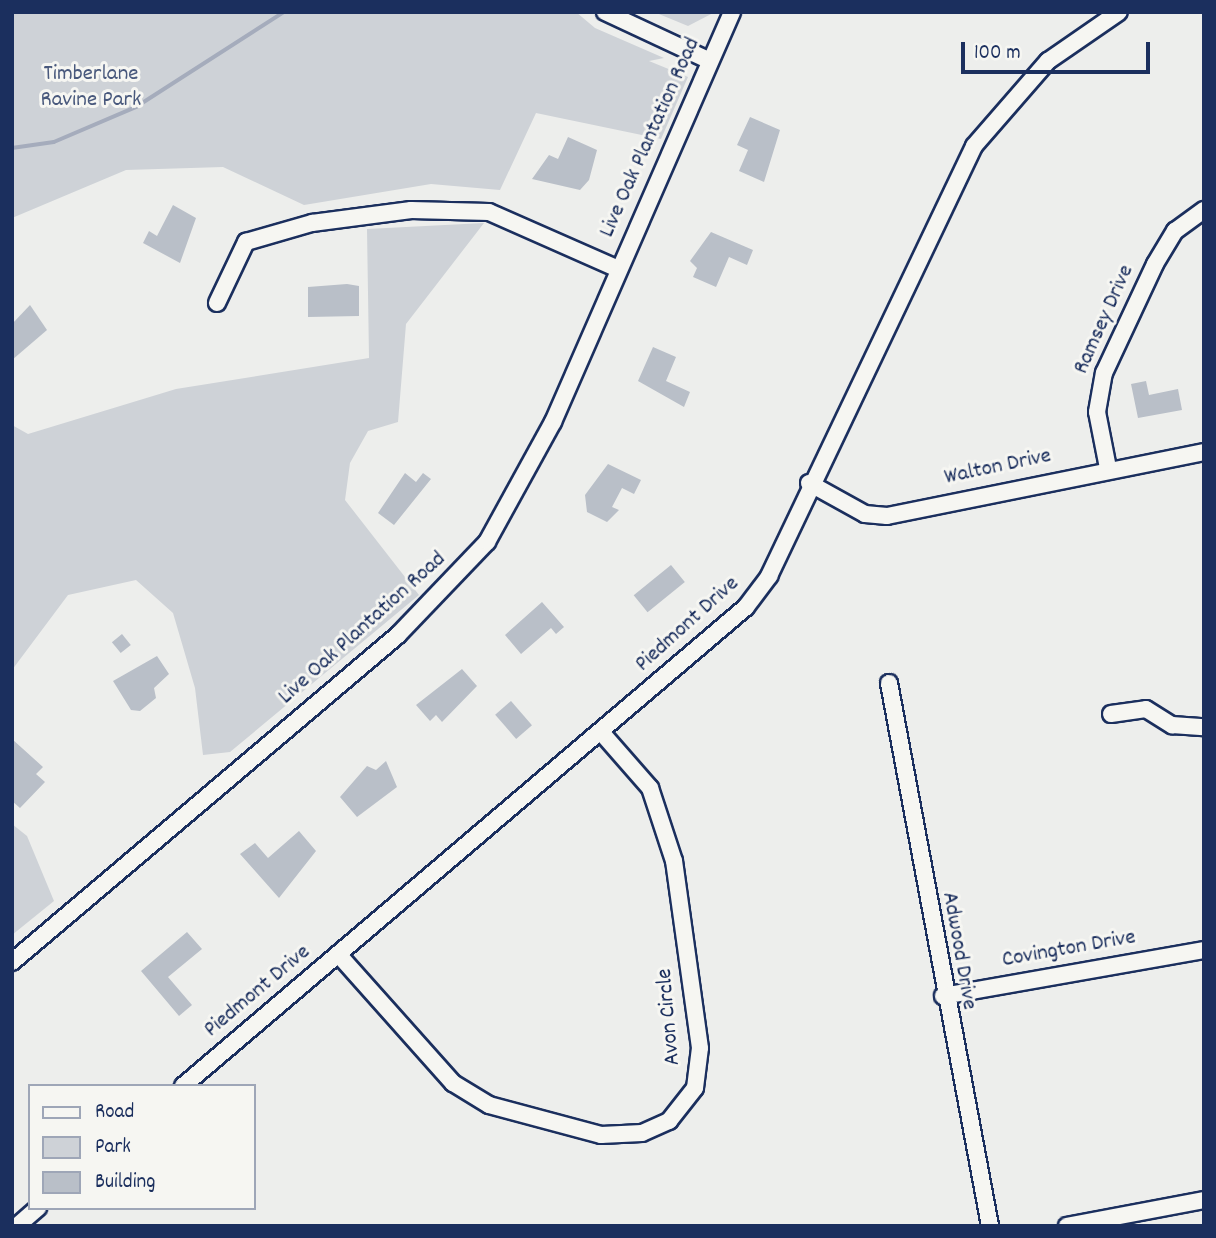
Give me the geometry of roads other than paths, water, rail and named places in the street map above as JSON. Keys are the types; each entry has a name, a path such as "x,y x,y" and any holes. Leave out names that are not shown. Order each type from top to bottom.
{"street":[{"path":"605,12 708,60"},
{"name":"Live Oak Plantation Road","path":"12,962 398,635 459,576 524,485 708,60 732,12"},
{"name":"Piedmont Drive","path":"185,1084 601,732 754,597 974,146 1048,61 1119,12"},
{"path":"216,303 246,242 312,223 411,210 489,212 618,269"},
{"name":"Ramsey Drive","path":"1108,468 1097,412 1104,373 1155,264 1175,231 1204,210"},
{"name":"Walton Drive","path":"809,483 865,514 887,516 1108,468 1204,452"},
{"name":"Adwood Drive","path":"889,683 943,996 990,1226"},
{"path":"1111,715 1146,709 1172,725 1204,727"},
{"name":"Avon Circle","path":"338,954 453,1083 489,1105 601,1135 642,1133 669,1121 695,1088 700,1048 674,861 655,797 601,732"},
{"name":"Covington Drive","path":"943,996 1204,950"},
{"path":"1067,1226 1204,1200"},
{"path":"17,1226 35,1210"}],"waterway":[{"path":"12,148 54,142 136,107 284,12"}],"park label":[{"name":"Timberlane Ravine Park","path":"91,88"}]}
